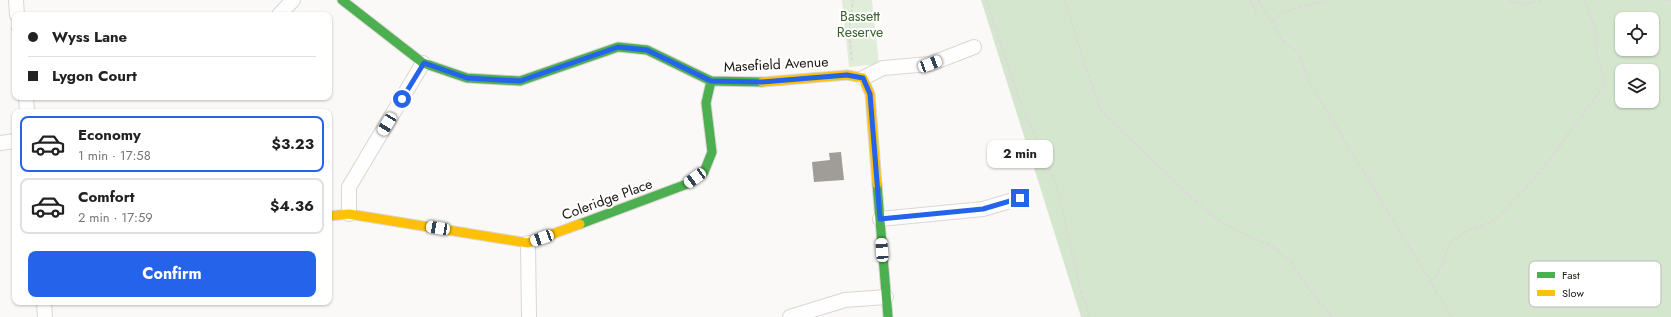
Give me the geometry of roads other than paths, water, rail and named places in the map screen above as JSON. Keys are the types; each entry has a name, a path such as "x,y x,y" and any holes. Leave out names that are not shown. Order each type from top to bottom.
{"street":[{"path":"15,12 16,0"},
{"path":"282,12 293,0"},
{"name":"Masefield Avenue","path":"342,0 424,63 467,78 520,81 618,47 647,50 711,81 761,82 847,75 863,78"},
{"path":"888,317 870,94 863,78 883,68 930,64 974,47"},
{"path":"349,214 349,187 424,63"},
{"name":"Coleridge Place","path":"332,216 349,214 528,243 687,184 704,172 712,152 706,102 711,81"},
{"path":"0,143 12,141"},
{"path":"880,219 983,209 1020,198"},
{"path":"528,243 529,317"},
{"path":"790,317 845,300 886,297"},
{"path":"44,305 45,317"}],"park label":[{"name":"Bassett Reserve","path":"860,24"}]}
